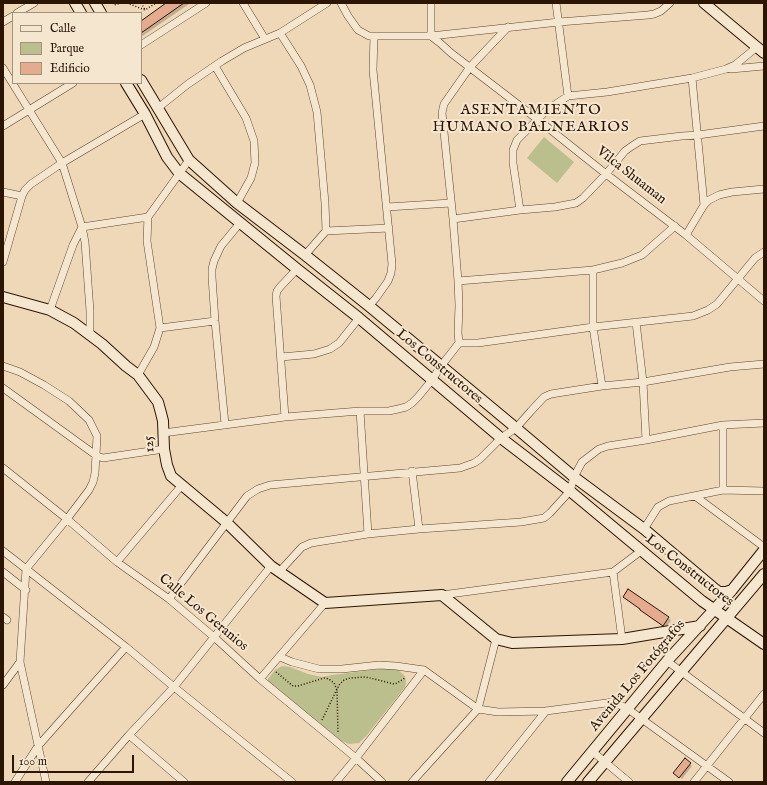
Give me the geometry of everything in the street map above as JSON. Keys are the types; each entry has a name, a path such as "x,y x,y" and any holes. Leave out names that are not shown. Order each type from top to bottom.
{"main road":[{"path":"74,3 80,12"},
{"path":"95,3 100,12"},
{"path":"704,3 761,50"},
{"name":"Los Constructores","path":"142,82 189,160 237,203 369,306 574,477 644,529 715,589 719,592 732,590"},
{"name":"Los Constructores","path":"127,84 145,114 166,157 179,173 296,269 360,318 501,438 570,491 702,601 764,644"},
{"name":"125","path":"3,297 50,310 74,322 102,344 138,376 158,402 162,413 164,449 171,476 226,522 276,569 325,603"},
{"name":"Avenida Los Fotógrafos","path":"568,782 667,661 732,590 764,549"},
{"path":"588,782 764,574"},
{"path":"325,603 442,595 496,639 512,643 622,639 700,626"}],"street":[{"path":"19,12 34,3"},
{"path":"142,44 197,5 206,3"},
{"path":"243,3 265,39"},
{"path":"158,108 188,84 215,66 244,48 280,33 327,3"},
{"path":"341,3 358,30 369,36 431,36 559,22 648,15 661,11 670,3"},
{"path":"430,3 431,36"},
{"path":"556,3 568,96"},
{"path":"3,22 12,17"},
{"path":"163,433 285,417 360,411 390,411 412,403 418,397 459,343 458,281 442,113 444,104 470,67 508,27"},
{"path":"280,33 301,66 310,85 317,112 326,231 305,255"},
{"path":"369,306 384,288 391,273 392,264 373,70 374,36"},
{"name":"Vilca Shuaman","path":"431,36 606,174 675,226 764,301"},
{"path":"520,210 513,163 513,150 517,140 547,110 568,96 607,92 692,78 726,69 761,50"},
{"path":"215,66 246,118 254,141 255,163 251,178 237,203"},
{"path":"726,69 764,66"},
{"path":"3,68 12,83"},
{"path":"692,78 704,205"},
{"path":"13,84 62,163 82,227 85,242 90,334"},
{"path":"3,126 71,84"},
{"path":"3,262 25,190 31,184 62,163 145,114"},
{"path":"453,219 555,207 576,203 583,198 606,174 625,151 640,141 764,126"},
{"path":"138,376 154,347 160,328 147,241 148,217 189,160"},
{"path":"686,235 704,205 709,200 719,195 732,192 764,189"},
{"path":"3,192 22,196"},
{"path":"387,207 451,203"},
{"path":"82,227 148,217"},
{"path":"225,424 212,278 214,261 221,246 240,223"},
{"path":"458,281 593,270 622,263 642,255 675,226"},
{"path":"50,310 73,245 82,227"},
{"path":"326,231 389,228"},
{"path":"459,343 478,343 701,314 717,304 755,258 764,252"},
{"path":"285,417 276,296 277,291 296,269"},
{"path":"593,270 593,327 602,386"},
{"path":"281,357 314,354 330,350 339,343 360,318"},
{"path":"160,328 215,321"},
{"path":"636,322 643,382 646,440"},
{"path":"169,599 247,496 258,489 270,485 460,468 474,463 485,455 501,438 516,428 544,397 551,394 602,386 643,382 730,367 764,364"},
{"path":"3,366 20,372 69,401 90,420 97,436 96,473 93,482 67,519 26,569 26,590 20,662 46,782"},
{"path":"3,388 96,456 103,458 164,449"},
{"path":"360,411 368,534"},
{"path":"88,782 174,687 214,637 276,569 302,547 311,543 368,534 520,522 544,518 570,491 574,477 582,462 599,449 608,446 723,425 764,423"},
{"path":"723,425 723,490"},
{"name":"Calle Los Geranios","path":"3,468 67,519 117,562 169,599 260,679 356,758 382,782"},
{"path":"412,472 419,529"},
{"path":"117,562 182,485"},
{"path":"644,529 658,507 669,501 723,490 764,491"},
{"path":"695,496 764,549"},
{"path":"3,551 126,647 292,782"},
{"path":"442,595 613,572 641,551"},
{"path":"3,572 26,590"},
{"path":"613,572 622,639"},
{"path":"260,679 325,603"},
{"path":"412,782 478,709 496,639"},
{"path":"15,782 38,746 126,647"},
{"path":"280,657 292,662 319,669 342,669 379,665 424,670 478,709 498,712 546,711 614,702 628,709 729,782"},
{"path":"667,661 764,733"},
{"path":"3,685 20,662"},
{"path":"336,782 424,670"},
{"path":"694,782 764,694"},
{"path":"489,782 546,711"},
{"path":"129,735 180,781"},
{"path":"592,752 629,782"}],"path":[{"path":"113,3 114,5 121,3"},
{"path":"127,3 145,10"},
{"path":"141,3 145,10"},
{"path":"145,10 156,3"},
{"path":"274,671 294,686 324,678 329,679 334,683 337,690 338,738"},
{"path":"321,724 339,685 344,680 366,677 394,684 405,678"}],"green space":[{"path":"544,137 574,162 557,183 527,158"},
{"path":"282,666 322,677 388,668 397,669 405,676 406,682 405,687 367,735 359,743 349,744 341,741 268,681 275,670"}],"building":[{"path":"166,3 184,3 142,32 142,20"},
{"path":"628,589 669,617 663,626 623,597"},
{"path":"685,758 691,763 679,778 673,773"}],"district":[{"name":"ASENTAMIENTO HUMANO BALNEARIOS","path":"531,120"}]}
